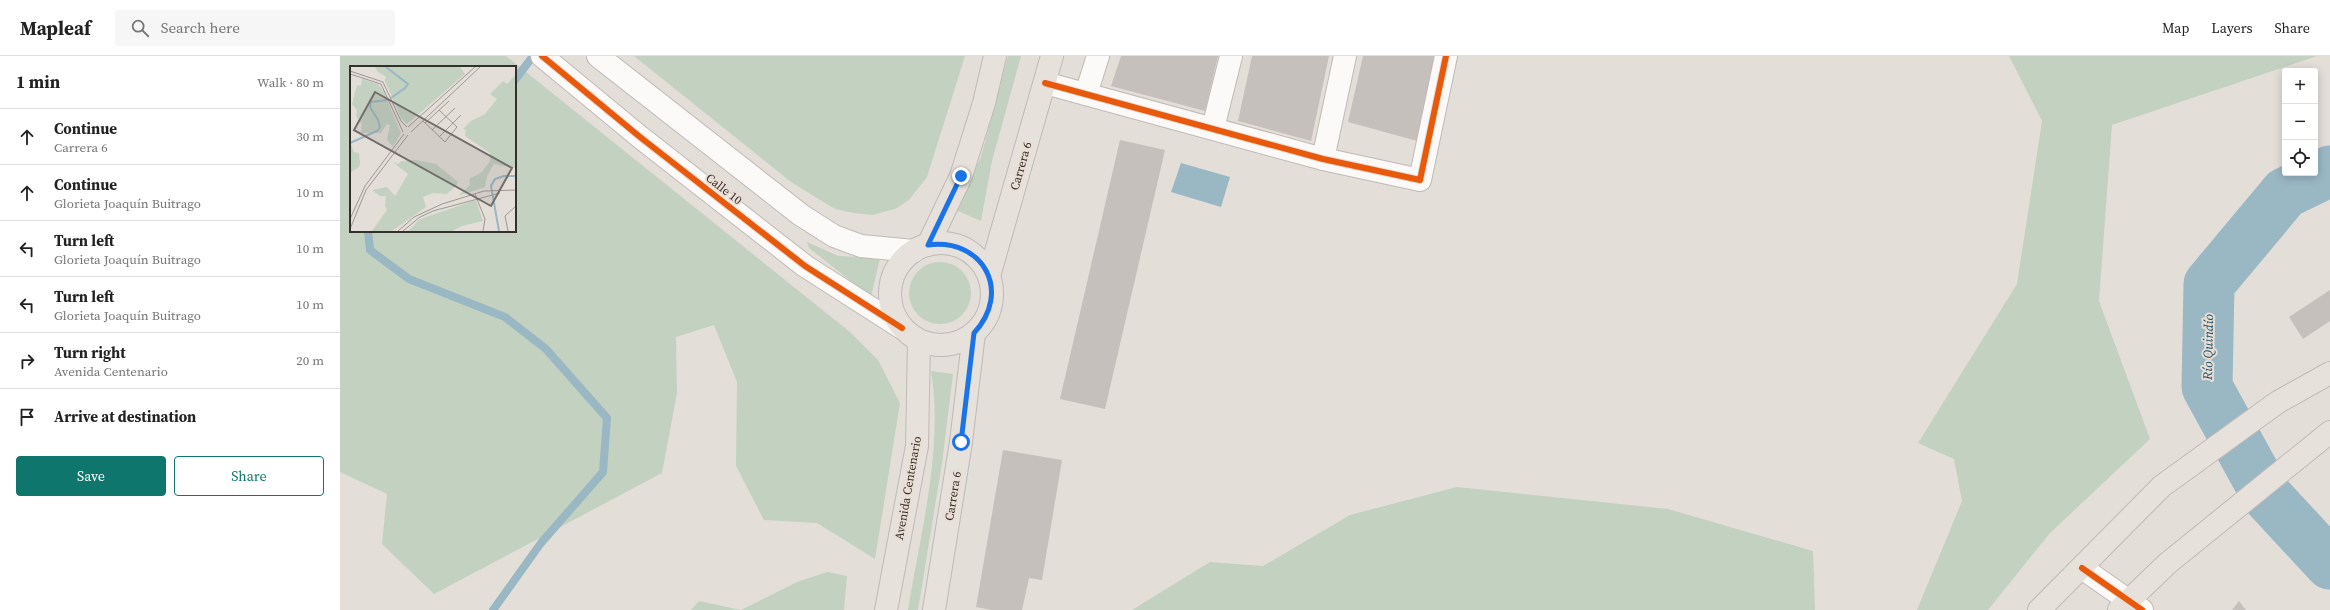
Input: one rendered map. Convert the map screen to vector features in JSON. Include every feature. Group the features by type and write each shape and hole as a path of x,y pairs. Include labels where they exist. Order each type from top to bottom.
{"main road":[{"path":"921,248 943,243 965,250 982,263 989,276 992,292 991,307 985,322 974,333 962,341 948,345 933,345 919,341 902,328 894,315 890,301 890,286 898,266 921,248 961,176 984,103 995,56"},
{"name":"Carrera 6","path":"989,276 1052,56"},
{"name":"Carrera 6","path":"934,610 961,442 974,333"},
{"name":"Avenida Centenario","path":"886,610 917,446 919,341"},
{"path":"2039,610 2162,486 2278,402 2330,373"},
{"path":"2130,607 2168,563 2330,432"}],"street":[{"name":"Calle 10","path":"542,56 640,137 805,266 902,328"},
{"path":"598,56 801,216 834,236 861,246 921,248"},
{"path":"1086,94 1098,56"},
{"path":"1213,128 1231,56"},
{"path":"1323,159 1345,56"},
{"path":"1045,83 1323,159 1420,180 1446,56"},
{"path":"2082,568 2130,607"}],"green space":[{"path":"340,56 506,56 850,332 878,360 900,403 875,559 817,523 764,520 736,466 737,382 714,325 676,337 677,393 662,473 434,594 382,544 387,494 340,472"},
{"path":"634,56 965,56 927,177 909,200 895,209 872,215 835,209 791,182"},
{"path":"1008,56 1021,56 992,161 981,221 956,210 981,157"},
{"path":"2009,56 2317,56 2112,125 2099,301 2150,439 2050,533 1988,610 1917,610 1962,501 1954,459 1918,443 2017,284 2042,121"},
{"path":"807,242 838,256 880,258 871,297 809,248"},
{"path":"934,262 946,262 962,271 969,281 971,293 969,305 962,315 946,324 934,324 923,319 914,310 909,299 909,287 914,276 923,267"},
{"path":"931,371 953,374 942,463 918,610 908,610 933,460 935,430"},
{"path":"1457,487 1668,509 1813,551 1815,610 1132,610 1210,562 1263,566 1350,515"},
{"path":"827,572 847,576 844,610 741,610 797,582"},
{"path":"699,601 741,610 691,610"}],"water":[{"path":"1181,163 1230,177 1221,207 1171,192"}],"building":[{"path":"1121,56 1218,56 1205,111 1111,86"},
{"path":"1252,56 1329,56 1311,141 1238,121"},
{"path":"1363,56 1439,56 1421,142 1348,122"},
{"path":"1120,140 1165,150 1105,409 1060,399"},
{"path":"2330,290 2330,321 2303,339 2289,317"},
{"path":"1003,450 1062,460 1042,580 1029,578 1022,610 991,610 976,607"},
{"path":"2239,601 2246,610 2232,610"}],"waterway":[{"path":"516,79 533,56"},
{"name":"Río Quindío","path":"2330,171 2285,193 2209,284 2207,387 2267,496 2330,564"},
{"path":"368,232 370,250 409,279 505,317 546,349 607,418 603,472 541,543 493,610"}],"cycle path":[{"path":"542,56 640,137 805,266 902,328"},
{"path":"1045,83 1323,159 1420,180 1446,56"},
{"path":"2082,568 2142,610"}],"route":[{"path":"961,176 928,245 943,243 958,246 972,253 982,263 989,276 992,292 991,307 985,322 974,333 961,442"}]}
